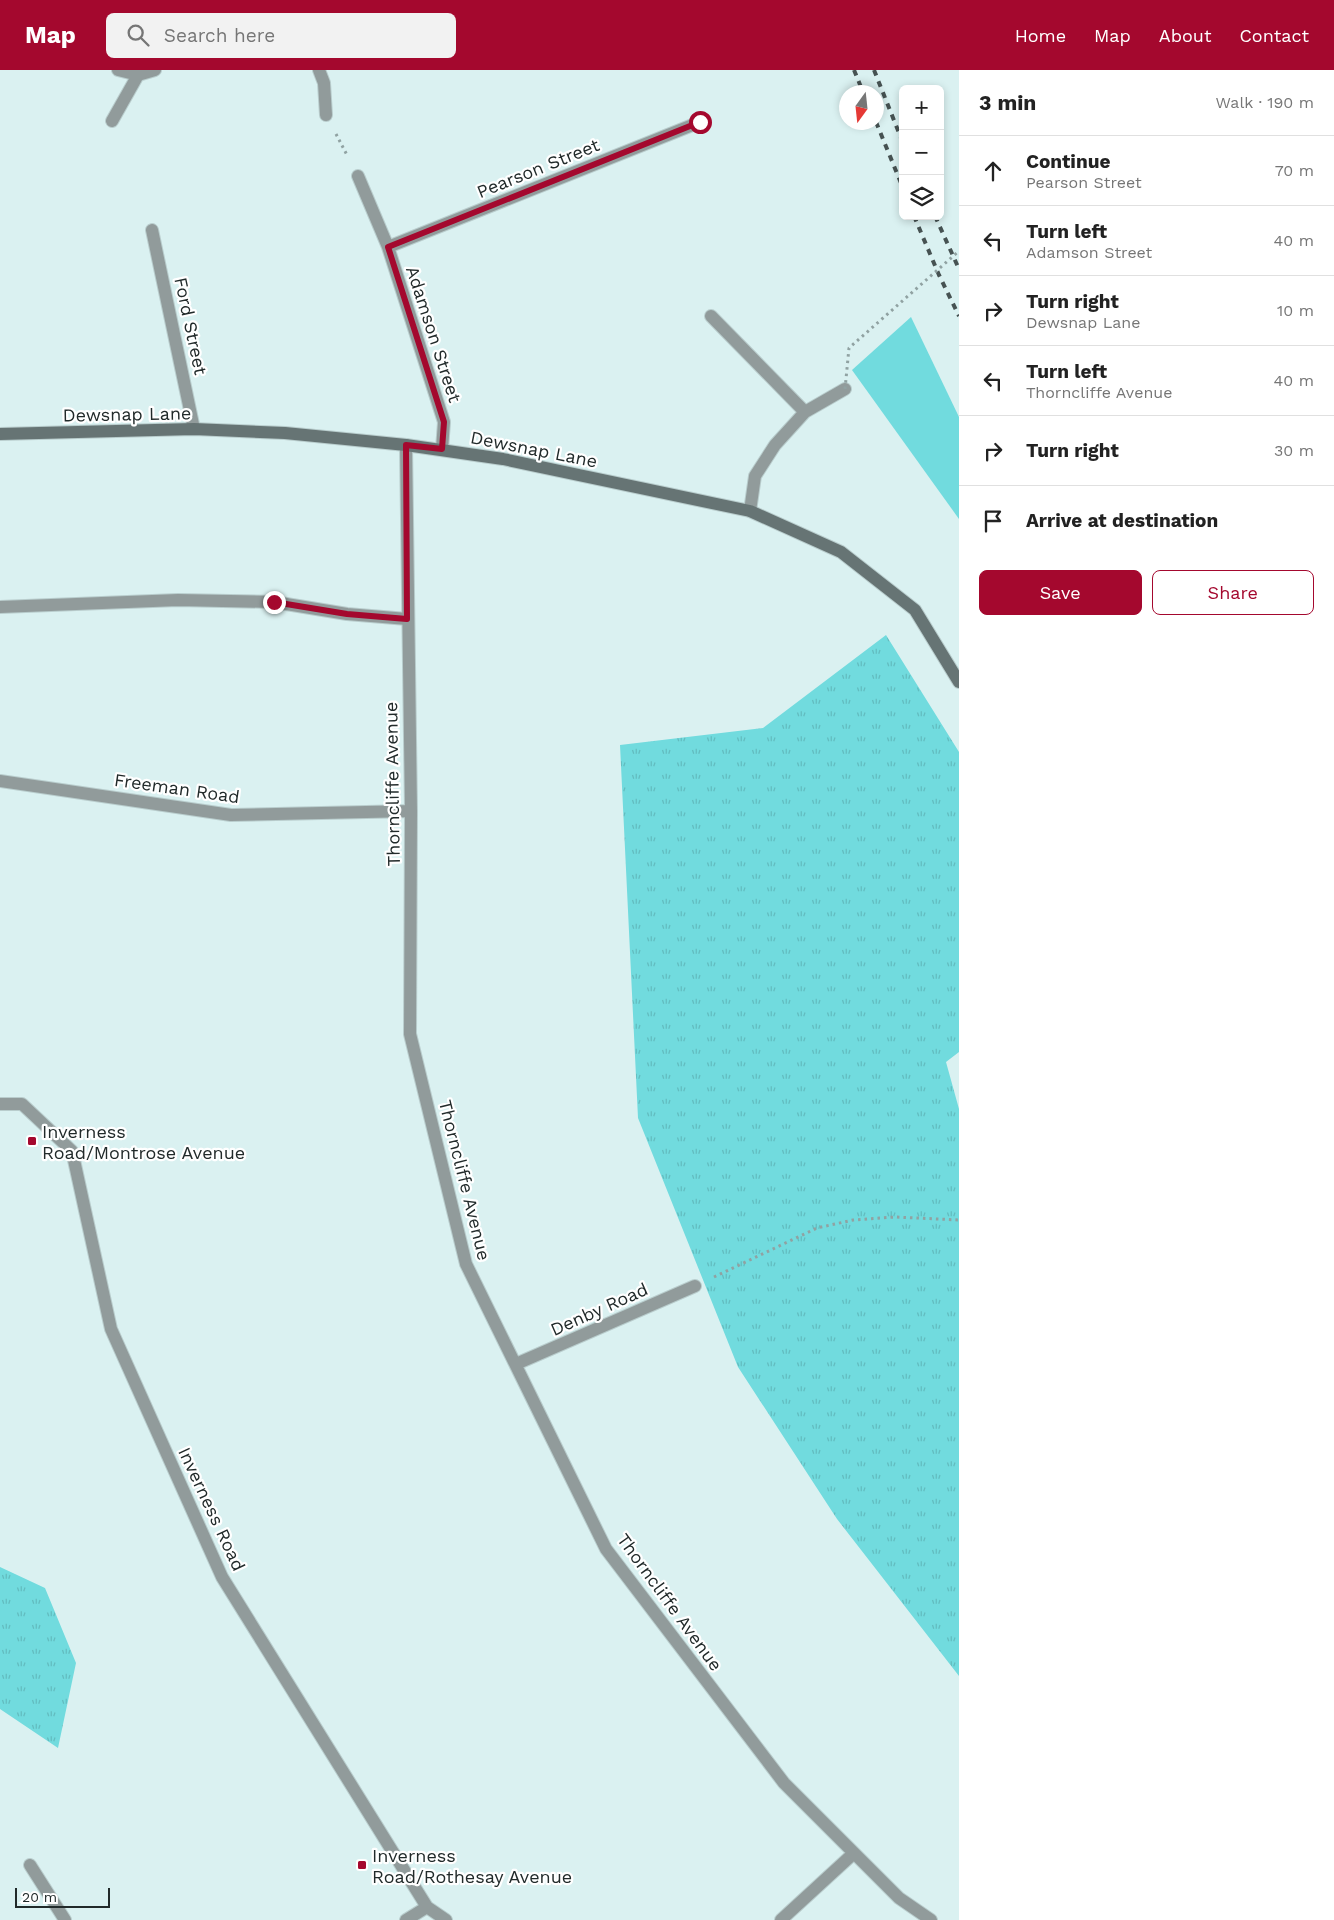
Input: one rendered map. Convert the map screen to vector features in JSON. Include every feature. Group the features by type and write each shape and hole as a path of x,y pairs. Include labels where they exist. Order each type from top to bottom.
{"street":[{"path":"118,70 138,75 155,70"},
{"path":"319,70 324,83 326,115"},
{"path":"112,121 138,75"},
{"name":"Pearson Street","path":"388,247 700,122"},
{"name":"Adamson Street","path":"358,176 388,247 444,422 442,449"},
{"name":"Ford Street","path":"152,230 194,430"},
{"path":"711,316 806,412"},
{"path":"750,511 755,476 775,444 806,412 845,389"},
{"name":"Dewsnap Lane","path":"0,434 194,430 286,433 406,445 503,459 750,511 841,552 915,610 959,682"},
{"name":"Thorncliffe Avenue","path":"406,445 411,811 410,1034 466,1264 606,1549 784,1783 899,1898 931,1920"},
{"path":"0,607 178,600 274,602 347,614 407,619"},
{"name":"Freeman Road","path":"0,781 232,815 411,811"},
{"name":"Inverness Road","path":"0,1104 22,1104 72,1151 111,1329 222,1578 427,1907 446,1920"},
{"name":"Denby Road","path":"516,1364 695,1286"},
{"path":"781,1920 854,1853"},
{"path":"30,1866 65,1920"},
{"path":"406,1920 427,1907"}],"path":[{"path":"326,115 358,176"},
{"path":"845,389 849,348 959,251"},
{"path":"695,1286 817,1228 853,1220 895,1217 959,1220"}],"green space":[{"path":"911,317 959,417 959,519 852,370"},
{"path":"886,635 959,752 959,1052 946,1062 959,1109 959,1676 837,1519 738,1367 638,1118 620,745 763,728"},
{"path":"0,1567 45,1588 76,1663 58,1748 0,1709"}],"railway":[{"path":"854,70 860,85"},
{"path":"874,70 899,133"},
{"path":"879,130 899,178"},
{"path":"916,220 959,316"},
{"path":"937,220 959,269"}],"place":[{"name":"Inverness Road/Montrose Avenue","path":"32,1141"},
{"name":"Inverness Road/Rothesay Avenue","path":"362,1865"}],"route":[{"path":"274,602 347,614 407,619 406,445 442,449 444,422 388,247 700,122"}]}
